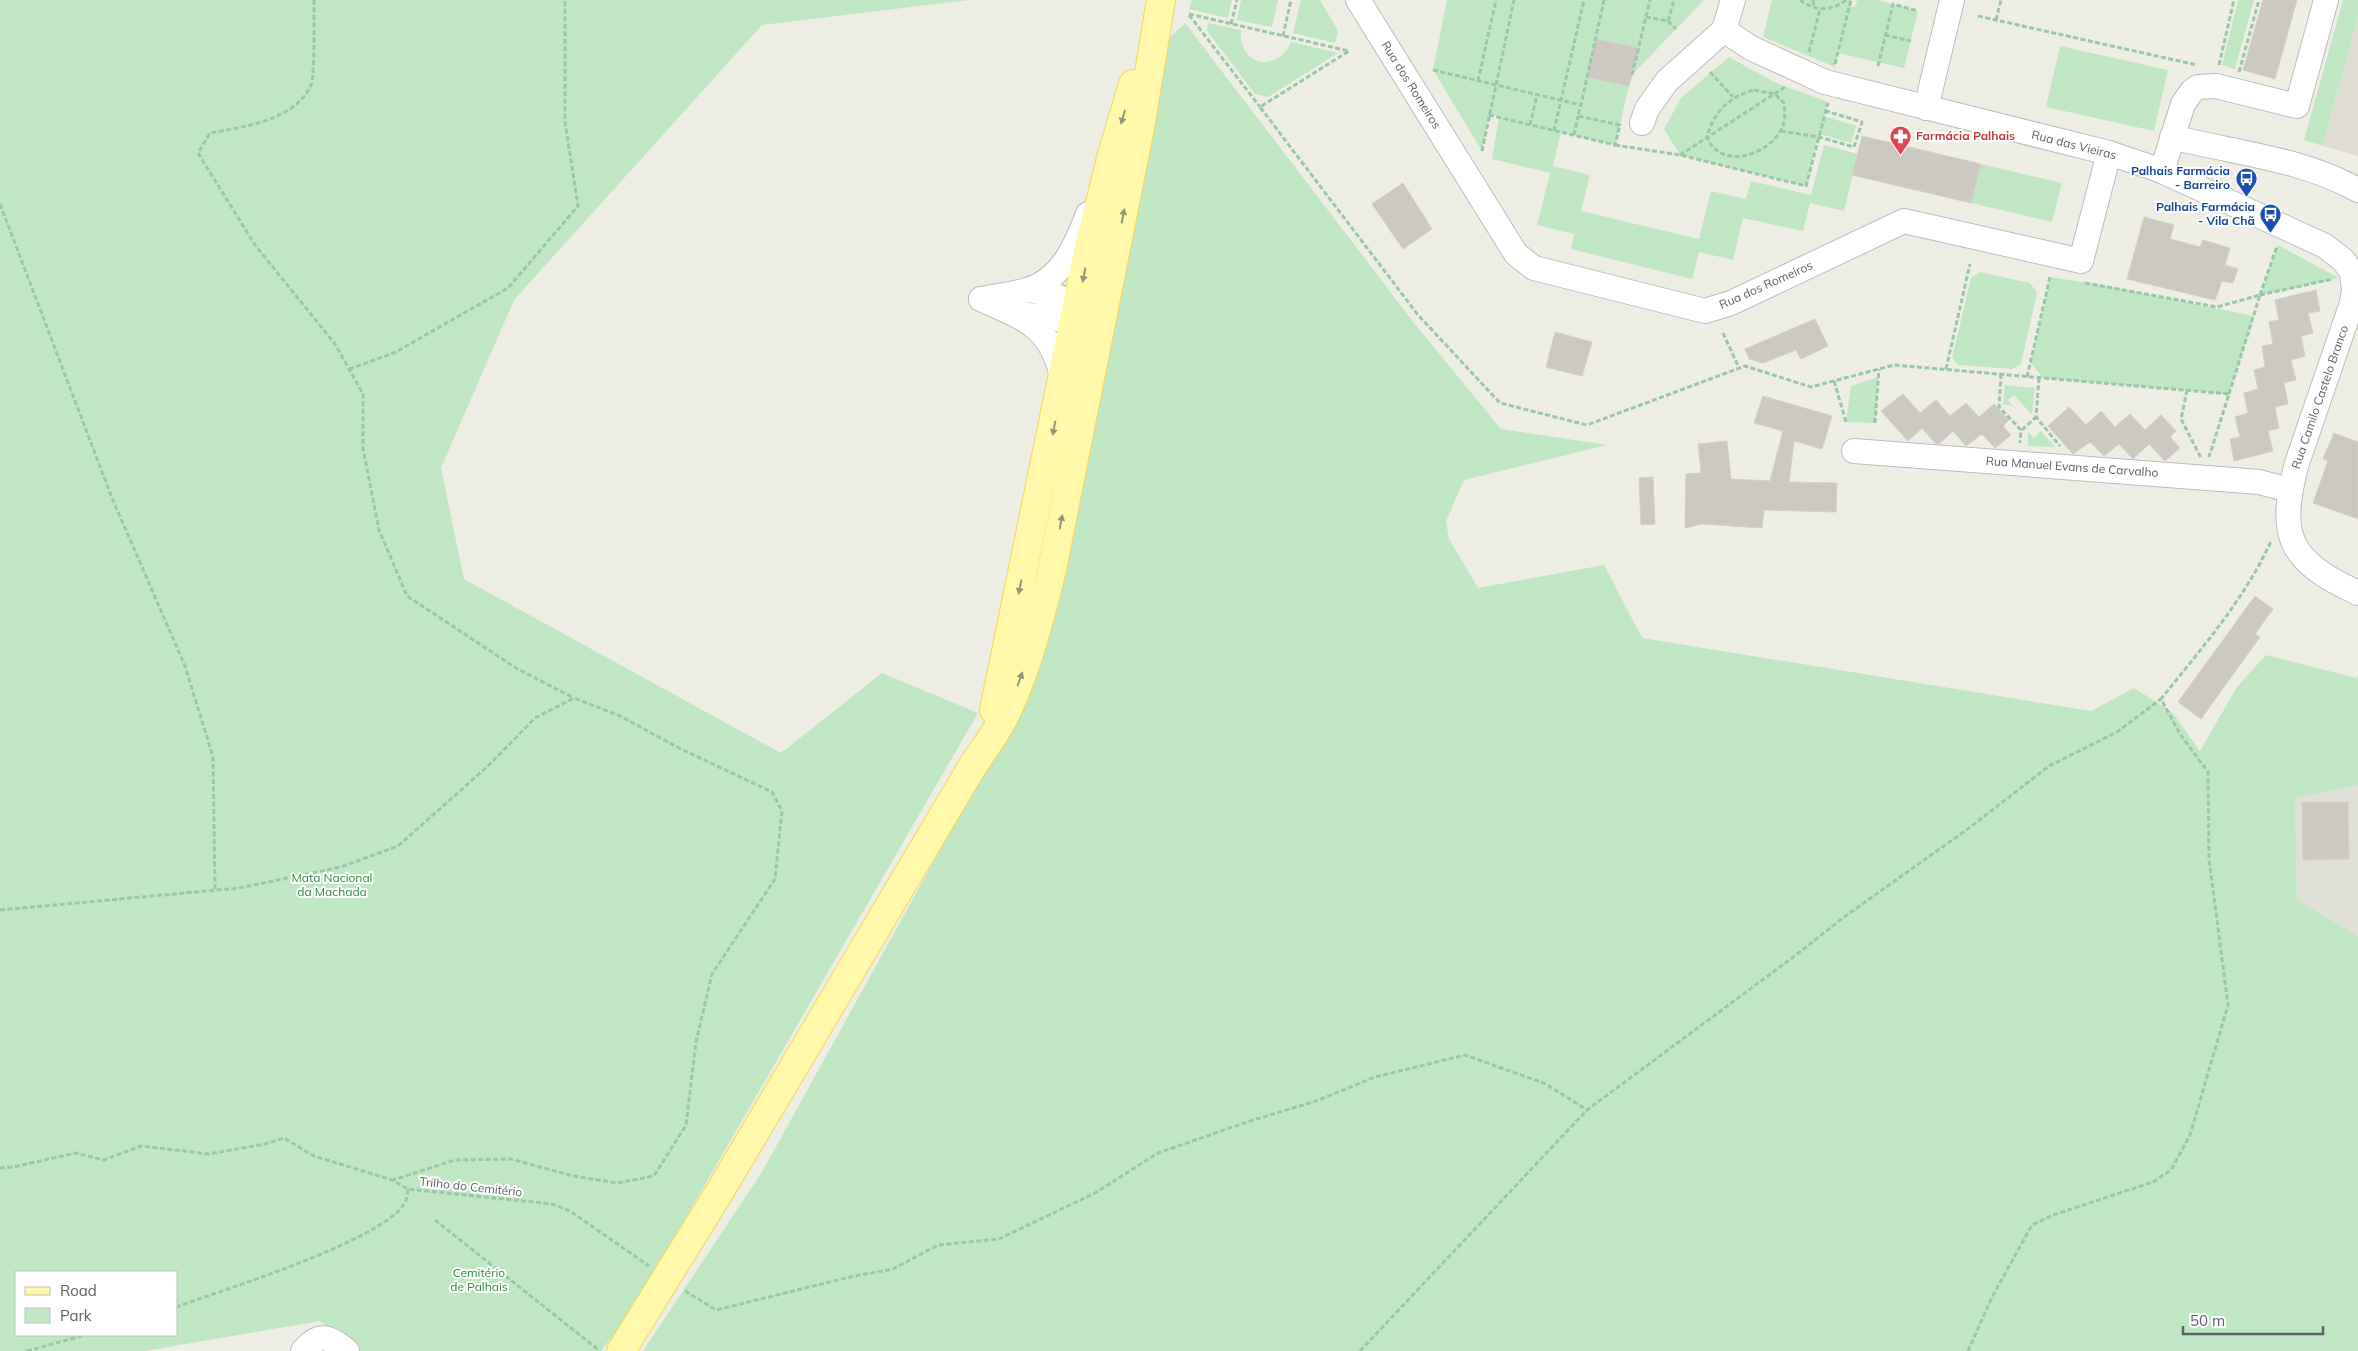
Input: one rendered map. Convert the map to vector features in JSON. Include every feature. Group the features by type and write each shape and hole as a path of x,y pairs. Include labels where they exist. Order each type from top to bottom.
{"main road":[{"path":"972,768 985,741 994,710 1077,311 1111,158 1160,2"},
{"path":"621,1351 667,1279 1008,708 1035,639 1051,574 1140,128 1160,2"}],"street":[{"name":"Rua dos Romeiros","path":"1358,0 1516,254 1534,268 1705,311 1731,303 1904,221 2081,261 2109,153"},
{"path":"1642,123 1648,109 1668,81 1724,30 1733,0"},
{"path":"1926,108 1952,0"},
{"path":"2162,171 2182,104 2192,91 2198,87 2216,86 2297,106 2326,0"},
{"name":"Rua das Vieiras","path":"1724,30 1758,52 1825,82 2109,153 2162,171 2325,246 2343,260 2350,273"},
{"path":"2172,137 2300,165 2337,179 2358,190"},
{"path":"1063,380 1056,356 1044,335 1030,322 981,299 1028,290 1050,277 1067,260 1081,233 1111,158"},
{"name":"Rua Camilo Castelo Branco","path":"2287,525 2289,490 2352,303 2354,291 2350,273"},
{"path":"1011,312 1059,319 1077,311 1097,298 1110,281"},
{"path":"1028,290 1065,298 1077,311 1084,328 1086,398"},
{"name":"Rua Manuel Evans de Carvalho","path":"1854,451 2216,478 2259,482 2289,490"},
{"path":"2287,525 2296,549 2314,570 2358,593"},
{"path":"303,1351 312,1340 319,1337 328,1338 347,1351"}],"path":[{"path":"314,0 311,85 292,110 250,126 210,133 198,153 255,246 335,344 363,394 363,448 379,530 407,596 516,668 574,698 620,716 688,752 772,792 782,811 775,879 712,974 696,1042 686,1125 654,1176 617,1183 573,1176 511,1159 455,1160 392,1180"},
{"path":"349,369 394,353 508,288 578,206 565,122 564,0"},
{"path":"1231,24 1237,0"},
{"path":"1283,36 1291,0"},
{"path":"1478,81 1496,0"},
{"path":"1482,151 1514,0"},
{"path":"1554,131 1584,0"},
{"path":"1574,135 1604,0"},
{"path":"1632,75 1650,0"},
{"path":"1668,21 1674,0"},
{"path":"1800,0 1814,8 1820,9 1830,9 1846,0"},
{"path":"1813,0 1814,8"},
{"path":"1834,67 1851,0"},
{"path":"1996,20 2001,0"},
{"path":"2218,70 2234,0"},
{"path":"2239,75 2259,0"},
{"path":"1878,66 1892,4 1918,11"},
{"path":"1807,57 1820,9"},
{"path":"1260,107 1349,51 1189,14 1418,315 1500,403 1587,425 1745,366 1811,386 1894,365 2229,394"},
{"path":"1978,16 2199,66"},
{"path":"1646,17 1668,21 1676,29"},
{"path":"1886,35 1911,41"},
{"path":"1433,70 1581,105"},
{"path":"1710,72 1733,97"},
{"path":"1680,156 1785,86"},
{"path":"1754,90 1774,94 1784,104 1785,117 1781,131 1772,141 1755,152 1740,157 1727,157 1710,146 1707,137 1713,120 1733,97 1754,90"},
{"path":"1530,124 1537,95"},
{"path":"1489,115 1554,131 1680,156 1806,186 1828,102"},
{"path":"1781,131 1818,137 1854,147 1862,122 1826,111"},
{"path":"1578,116 1620,125 1615,144"},
{"path":"0,204 112,498 185,666 213,757 216,890"},
{"path":"2209,458 2260,295 2278,245"},
{"path":"1946,369 1970,264"},
{"path":"2076,281 2217,307 2350,273"},
{"path":"2027,377 2050,277 2058,278"},
{"path":"1723,333 1739,368"},
{"path":"1875,423 1879,369"},
{"path":"2001,374 2000,407 2021,430"},
{"path":"2020,445 2021,430 2036,417 2039,378"},
{"path":"1834,381 1846,422"},
{"path":"2187,390 2181,419 2202,459"},
{"path":"2036,417 2064,450"},
{"path":"1360,1351 1587,1110 1796,956 1844,917 1969,828 2049,766 2117,732 2161,699 2206,643 2260,567 2272,538 2287,525"},
{"path":"0,910 239,888 341,867 398,846 487,767 534,718 574,698"},
{"path":"1968,1351 1992,1297 2032,1225 2053,1215 2153,1182 2171,1170 2190,1135 2228,1005 2209,859 2208,772 2180,734 2161,699"},
{"name":"Trilho do Cemitério","path":"0,1168 13,1167 76,1153 104,1160 141,1146 209,1154 265,1144 284,1138 314,1156 392,1180 408,1189 552,1204 570,1211 667,1279 716,1310 850,1277 893,1269 938,1245 999,1238 1096,1193 1158,1153 1247,1122 1316,1101 1375,1077 1465,1056 1546,1084 1587,1110"},
{"path":"178,1306 342,1246 386,1221 405,1204 408,1189"},
{"path":"435,1220 600,1351"},
{"path":"27,1351 81,1336"},
{"path":"33,1349 38,1351"}],"shaded area":[{"path":"2358,15 2358,156 2323,146"},
{"path":"2358,785 2358,936 2297,900 2295,798"}],"green space":[{"name":"Mata Nacional da Machada","path":"0,0 969,0 762,25 514,300 441,468 464,579 781,753 882,673 978,713 649,1281 620,1326 601,1351 358,1351 320,1321 145,1351 0,1351"},
{"path":"1192,0 1232,0 1228,18 1189,9"},
{"path":"1241,0 1278,0 1272,27 1237,20"},
{"path":"1301,0 1320,0 1338,31 1335,43 1293,33"},
{"path":"1447,0 1704,0 1632,75 1638,48 1595,39 1587,77 1629,86 1615,145 1561,132 1553,166 1590,175 1581,211 1699,239 1711,191 1746,199 1751,181 1811,195 1824,145 1858,154 1844,211 1810,203 1803,231 1743,218 1733,260 1699,252 1692,279 1571,249 1574,234 1537,225 1550,173 1492,159 1499,117 1489,115 1482,151 1433,70"},
{"path":"1772,0 1851,0 1850,6 1855,7 1857,0 1877,0 1918,11 1904,68 1838,53 1835,67 1763,37"},
{"path":"2238,0 2254,0 2235,69 2222,65"},
{"path":"2343,0 2358,0 2358,15 2323,146 2304,140"},
{"path":"1185,23 1414,323 1501,429 1607,445 1464,480 1446,521 1449,539 1478,588 1604,565 1642,638 2091,711 2134,688 2172,712 2200,751 2237,687 2266,655 2356,678 2358,675 2358,785 2295,798 2297,900 2358,936 2358,1351 643,1351 762,1172 1035,678 1169,38"},
{"path":"1208,23 1241,30 1242,42 1246,52 1260,62 1277,59 1285,52 1291,42 1338,53 1268,97 1255,94 1207,31"},
{"path":"2060,46 2168,70 2154,131 2046,107"},
{"path":"1729,57 1774,82 1828,102 1824,116 1856,126 1851,143 1819,134 1806,186 1680,155 1664,129 1681,98"},
{"path":"1981,164 2062,183 2052,222 1971,203"},
{"path":"2278,245 2339,278 2260,295"},
{"path":"1980,272 2030,283 2037,293 2021,364 2012,369 1958,365 1952,358 1971,278"},
{"path":"2050,277 2101,285 2254,316 2229,394 2043,378 2031,363"},
{"path":"1878,377 1875,423 1846,422 1851,386"},
{"path":"2005,385 2035,388 2032,415 2014,395 2008,400 2013,406 2003,404"},
{"path":"2041,431 2055,447 2028,446 2028,432 2034,438"}],"building":[{"path":"2263,0 2297,0 2275,79 2243,70"},
{"path":"1595,39 1639,48 1629,86 1587,77"},
{"path":"1862,136 1981,164 1971,203 1852,175"},
{"path":"1403,183 1432,229 1403,249 1372,204"},
{"path":"2144,217 2174,225 2170,239 2200,247 2203,240 2230,248 2225,265 2238,269 2233,283 2222,281 2215,300 2127,279"},
{"path":"2316,290 2320,311 2308,313 2313,333 2301,336 2305,356 2291,360 2296,380 2284,383 2288,404 2275,407 2279,428 2268,431 2273,451 2234,461 2230,439 2240,437 2235,417 2248,413 2244,393 2258,389 2254,370 2265,367 2262,346 2273,344 2269,322 2279,320 2275,300"},
{"path":"1815,319 1828,346 1801,359 1796,350 1763,363 1749,359 1745,349"},
{"path":"1555,332 1592,342 1582,376 1546,367"},
{"path":"1903,394 1920,413 1936,400 1950,416 1966,403 1979,417 1994,404 2009,420 2003,426 2011,435 1995,448 1982,434 1966,446 1953,431 1939,444 1935,443 1922,428 1908,441 1881,411"},
{"path":"1763,396 1832,416 1822,449 1794,441 1789,482 1837,483 1836,512 1764,510 1762,528 1701,524 1685,528 1686,474 1701,473 1698,444 1727,441 1731,479 1770,481 1783,431 1754,423"},
{"path":"2069,407 2086,425 2101,411 2115,427 2130,414 2145,430 2161,415 2176,431 2170,437 2180,448 2165,461 2149,444 2133,459 2119,444 2104,456 2090,442 2073,454 2048,426"},
{"path":"2334,433 2358,442 2358,519 2313,503 2328,461 2323,459"},
{"path":"1653,477 1655,524 1641,525 1639,478"},
{"path":"2255,596 2273,609 2255,634 2260,637 2201,719 2178,702"},
{"path":"2302,802 2348,802 2349,859 2303,860"}],"place":[{"name":"Farmácia Palhais","path":"1900,155"},
{"name":"Palhais Farmácia - Barreiro","path":"2246,197"},
{"name":"Palhais Farmácia - Vila Chã","path":"2271,233"}],"park label":[{"name":"Cemitério de Palhais","path":"479,1280"}]}
